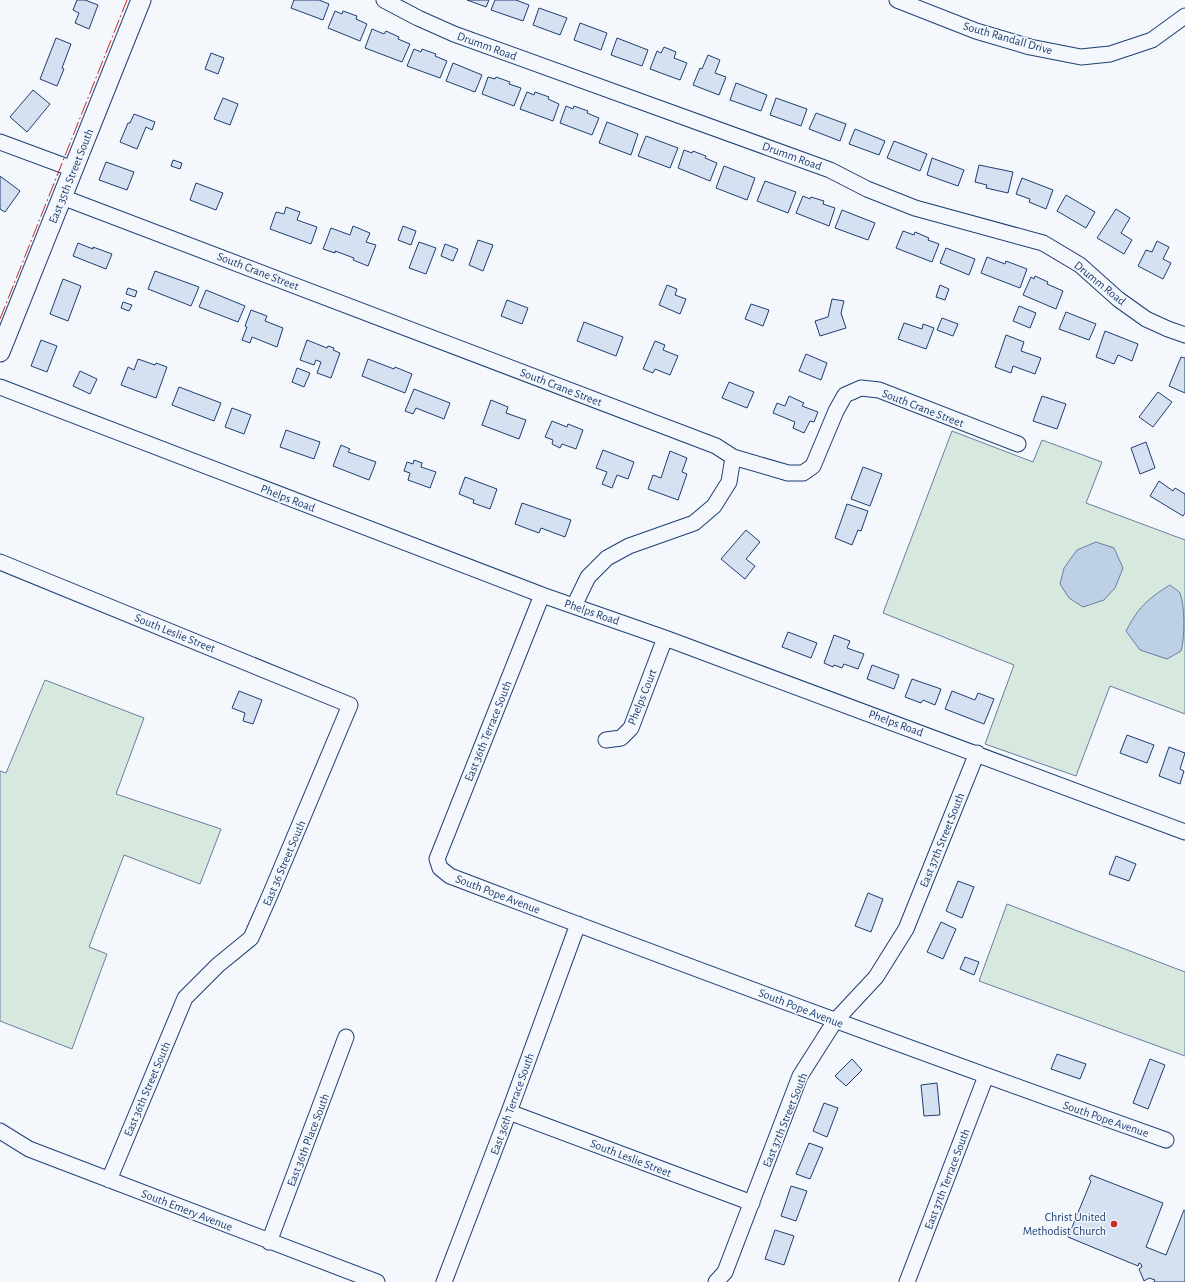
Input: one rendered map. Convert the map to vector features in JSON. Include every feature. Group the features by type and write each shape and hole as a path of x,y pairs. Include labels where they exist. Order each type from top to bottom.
{"main road":[{"name":"East 35th Street South","path":"0,352 141,0"}],"street":[{"name":"Drumm Road","path":"384,0 418,18 454,34 830,170 867,189 915,208 1043,243 1080,264 1118,299 1146,319 1185,336"},
{"name":"South Randall Drive","path":"897,0 976,31 1030,47 1081,57 1110,54 1152,40 1185,16"},
{"path":"0,142 73,169"},
{"name":"South Crane Street","path":"62,196 716,446 733,457 788,473 803,473 814,466 836,411 845,395 861,388 879,390 1018,444"},
{"name":"Phelps Road","path":"0,387 542,595 666,638 1185,832"},
{"path":"574,606 588,577 607,558 629,546 694,523 714,506 729,482 733,457"},
{"name":"South Leslie Street","path":"0,562 350,705"},
{"name":"East 36th Terrace South","path":"440,868 437,859 542,595"},
{"name":"Phelps Court","path":"606,740 621,738 631,728 666,638"},
{"name":"East 36 Street South","path":"185,998 218,965 251,938 350,705"},
{"name":"East 37th Street South","path":"716,1282 725,1272 800,1076 835,1021 876,977 906,929 977,754"},
{"name":"South Pope Avenue","path":"440,868 450,876 835,1021 1166,1140"},
{"name":"East 36th Terrace South","path":"444,1282 509,1112 578,924"},
{"name":"East 36th Street South","path":"110,1180 185,998"},
{"name":"East 36th Place South","path":"269,1242 346,1037"},
{"name":"East 37th Terrace South","path":"907,1282 986,1076"},
{"name":"South Leslie Street","path":"509,1112 752,1203"},
{"name":"South Emery Avenue","path":"0,1131 29,1149 377,1282"}],"shaded area":[{"path":"952,431 1033,462 1042,440 1102,462 1086,503 1185,540 1185,714 1110,686 1076,776 985,744 1014,665 883,613"},
{"path":"45,680 144,718 116,794 221,829 200,884 124,855 89,947 107,954 72,1049 0,1021 0,771 6,773"},
{"path":"1007,904 1185,972 1185,1056 979,981"}],"water":[{"path":"1096,542 1114,548 1123,568 1115,588 1104,600 1083,607 1069,598 1060,584 1064,568 1077,550"},
{"path":"1170,585 1180,593 1182,598 1184,630 1181,651 1167,659 1140,650 1126,631 1139,610 1155,595"}],"building":[{"path":"77,0 85,0 98,5 89,29 75,23 79,13 73,10"},
{"path":"294,0 319,0 329,4 323,20 291,8"},
{"path":"467,0 489,0 486,7"},
{"path":"495,0 516,0 529,5 523,21 491,10"},
{"path":"539,8 567,18 560,35 533,25"},
{"path":"335,11 342,14 343,11 357,16 356,19 367,24 360,41 328,28"},
{"path":"580,23 607,33 601,50 574,40"},
{"path":"372,29 384,34 386,31 399,37 398,39 410,44 402,62 365,48"},
{"path":"56,38 71,44 62,68 64,69 57,86 40,79"},
{"path":"617,38 648,50 642,66 611,55"},
{"path":"664,47 676,52 674,58 687,63 680,80 650,69 657,51 661,53"},
{"path":"414,49 421,52 422,49 436,54 435,56 447,61 440,78 407,66"},
{"path":"211,53 224,58 218,74 205,69"},
{"path":"708,55 720,60 715,73 726,77 719,95 693,85 700,68 702,69"},
{"path":"453,63 482,75 475,92 446,81"},
{"path":"488,77 495,79 496,77 521,88 514,106 482,94"},
{"path":"736,83 767,95 761,111 730,100"},
{"path":"33,90 50,104 27,132 10,117"},
{"path":"527,92 534,95 535,92 549,97 548,99 559,104 553,121 520,109"},
{"path":"223,98 238,104 230,125 214,119"},
{"path":"776,98 807,109 801,126 770,115"},
{"path":"566,106 573,109 574,106 588,111 587,113 599,118 592,135 560,123"},
{"path":"816,113 846,124 840,141 809,129"},
{"path":"134,114 155,122 152,130 146,127 137,149 120,142 128,123 130,123"},
{"path":"607,122 638,134 631,155 599,143"},
{"path":"855,129 885,141 879,155 849,144"},
{"path":"646,136 678,148 670,168 638,156"},
{"path":"894,141 927,154 920,171 887,158"},
{"path":"684,150 692,153 693,151 706,156 705,158 717,163 710,181 678,168"},
{"path":"932,158 964,170 958,186 927,175"},
{"path":"173,160 182,163 180,169 171,166"},
{"path":"106,162 134,172 127,190 99,180"},
{"path":"979,165 1013,172 1008,193 986,188 987,185 975,182"},
{"path":"724,166 755,178 747,200 716,188"},
{"path":"0,176 20,191 5,212 0,209"},
{"path":"1022,178 1053,190 1046,209 1029,202 1030,199 1016,194"},
{"path":"765,181 796,192 788,213 757,201"},
{"path":"196,183 223,193 216,210 190,200"},
{"path":"1066,195 1095,212 1086,228 1057,211"},
{"path":"803,196 810,199 811,197 824,201 823,204 835,208 829,226 796,213"},
{"path":"286,207 300,212 297,220 317,227 311,244 270,229 276,212 284,214"},
{"path":"1116,209 1130,218 1121,233 1132,240 1124,254 1097,238"},
{"path":"842,210 875,223 868,240 835,228"},
{"path":"353,226 370,233 366,242 376,245 368,266 353,260 354,258 335,251 335,253 323,249 331,228 350,235"},
{"path":"403,226 416,231 411,245 398,240"},
{"path":"903,231 914,235 915,232 929,238 928,240 939,244 932,262 896,248"},
{"path":"478,240 493,245 483,271 469,265"},
{"path":"1157,241 1169,247 1163,259 1171,263 1163,279 1138,266 1146,250 1152,252"},
{"path":"419,242 436,248 426,274 409,268"},
{"path":"78,243 112,254 106,269 73,256"},
{"path":"445,244 458,249 453,261 441,256"},
{"path":"946,248 975,259 969,275 940,263"},
{"path":"987,257 1005,264 1006,261 1027,269 1020,288 981,273"},
{"path":"155,271 199,287 191,306 148,289"},
{"path":"1035,276 1048,282 1047,284 1063,291 1056,309 1023,295 1031,277 1034,279"},
{"path":"63,279 81,286 68,321 50,314"},
{"path":"667,285 677,289 675,295 686,299 680,314 659,305"},
{"path":"940,285 949,289 945,300 936,297"},
{"path":"128,288 137,291 135,297 126,294"},
{"path":"206,290 245,306 238,322 199,307"},
{"path":"832,299 844,301 841,313 846,328 820,336 815,321 828,317"},
{"path":"507,300 528,308 522,324 501,316"},
{"path":"123,302 132,305 129,311 121,308"},
{"path":"751,304 769,310 763,326 745,319"},
{"path":"1019,306 1036,313 1030,328 1013,321"},
{"path":"251,310 267,316 265,321 283,328 277,347 252,337 250,343 242,340"},
{"path":"1066,312 1096,324 1089,340 1059,329"},
{"path":"942,318 958,324 953,336 937,330"},
{"path":"584,322 623,337 616,356 577,341"},
{"path":"904,323 922,329 923,324 934,328 926,349 898,339"},
{"path":"1105,331 1138,344 1132,361 1118,355 1114,364 1096,357"},
{"path":"1006,335 1024,342 1021,351 1041,358 1035,374 1013,366 1011,373 995,367"},
{"path":"41,340 57,346 47,372 31,366"},
{"path":"307,340 327,348 328,346 334,348 333,350 340,353 331,378 317,373 321,362 316,360 314,365 300,360"},
{"path":"655,341 665,345 663,350 678,356 670,375 655,369 653,373 643,369"},
{"path":"806,354 827,363 821,380 799,371"},
{"path":"1181,357 1185,358 1185,393 1169,386"},
{"path":"138,359 155,365 156,363 167,367 156,398 121,385 128,367 134,370"},
{"path":"368,359 412,374 405,393 362,376"},
{"path":"297,368 310,373 304,387 292,382"},
{"path":"80,371 97,379 90,394 73,386"},
{"path":"729,382 754,392 747,408 722,398"},
{"path":"179,387 221,403 214,421 172,405"},
{"path":"414,389 450,403 444,419 416,408 413,414 405,411"},
{"path":"1158,392 1172,402 1153,427 1139,417"},
{"path":"789,396 804,403 802,406 818,412 814,422 810,421 804,433 793,428 795,422 773,413 777,403 785,406"},
{"path":"1042,396 1066,404 1057,429 1033,421"},
{"path":"491,400 508,407 506,413 526,420 519,439 482,425"},
{"path":"232,408 251,415 244,434 225,427"},
{"path":"552,421 567,427 568,424 583,430 576,449 562,444 560,448 552,444 553,440 545,437"},
{"path":"286,430 320,442 314,459 280,447"},
{"path":"1146,442 1155,468 1140,474 1131,448"},
{"path":"341,445 350,449 348,452 376,462 369,480 333,466"},
{"path":"603,450 634,462 628,479 617,475 612,488 602,484 607,472 596,468"},
{"path":"670,451 687,458 682,472 687,474 678,500 648,489 653,475 661,478"},
{"path":"414,460 422,463 421,467 436,472 430,488 408,480 410,473 404,471 407,462 413,464"},
{"path":"863,467 882,474 870,506 851,499"},
{"path":"465,477 497,489 490,509 473,503 474,500 459,494"},
{"path":"1159,481 1173,491 1175,488 1185,494 1185,513 1183,516 1150,496"},
{"path":"522,503 571,520 565,537 541,528 539,533 515,524"},
{"path":"847,504 868,511 861,531 858,530 852,545 835,538"},
{"path":"746,530 760,542 746,559 755,566 745,579 721,559"},
{"path":"788,632 817,643 811,658 782,647"},
{"path":"834,635 850,641 847,648 864,654 858,669 844,664 842,668 834,665 833,667 824,663"},
{"path":"872,665 899,675 894,689 867,679"},
{"path":"912,679 941,689 935,705 923,700 921,703 905,697"},
{"path":"239,691 262,700 253,724 243,721 245,713 232,708"},
{"path":"952,691 975,700 978,693 994,699 984,724 945,709"},
{"path":"1127,735 1154,745 1147,763 1120,753"},
{"path":"1169,747 1185,753 1180,769 1184,771 1180,784 1159,776"},
{"path":"1116,856 1136,864 1129,881 1109,874"},
{"path":"958,881 974,887 962,918 946,911"},
{"path":"868,893 883,899 871,932 855,926"},
{"path":"941,922 956,929 943,959 927,952"},
{"path":"965,957 979,962 974,975 960,969"},
{"path":"1057,1054 1086,1064 1080,1079 1051,1069"},
{"path":"852,1059 862,1070 846,1086 835,1076"},
{"path":"1150,1059 1165,1065 1148,1109 1133,1103"},
{"path":"937,1083 940,1115 924,1116 921,1085"},
{"path":"824,1103 838,1108 827,1137 813,1131"},
{"path":"809,1143 823,1148 810,1179 796,1174"},
{"name":"Christ United Methodist Church","path":"1091,1175 1163,1203 1146,1247 1166,1255 1184,1210 1185,1211 1185,1282 1154,1282 1155,1280 1149,1278 1144,1281 1139,1269 1142,1267 1141,1264 1139,1263 1138,1266 1068,1237 1091,1181 1089,1179"},
{"path":"791,1186 807,1191 796,1221 781,1216"},
{"path":"775,1230 794,1236 784,1265 765,1259"}],"power":[{"path":"0,319 127,0"}],"place":[{"name":"Christ United Methodist Church","path":"1114,1224"}]}
